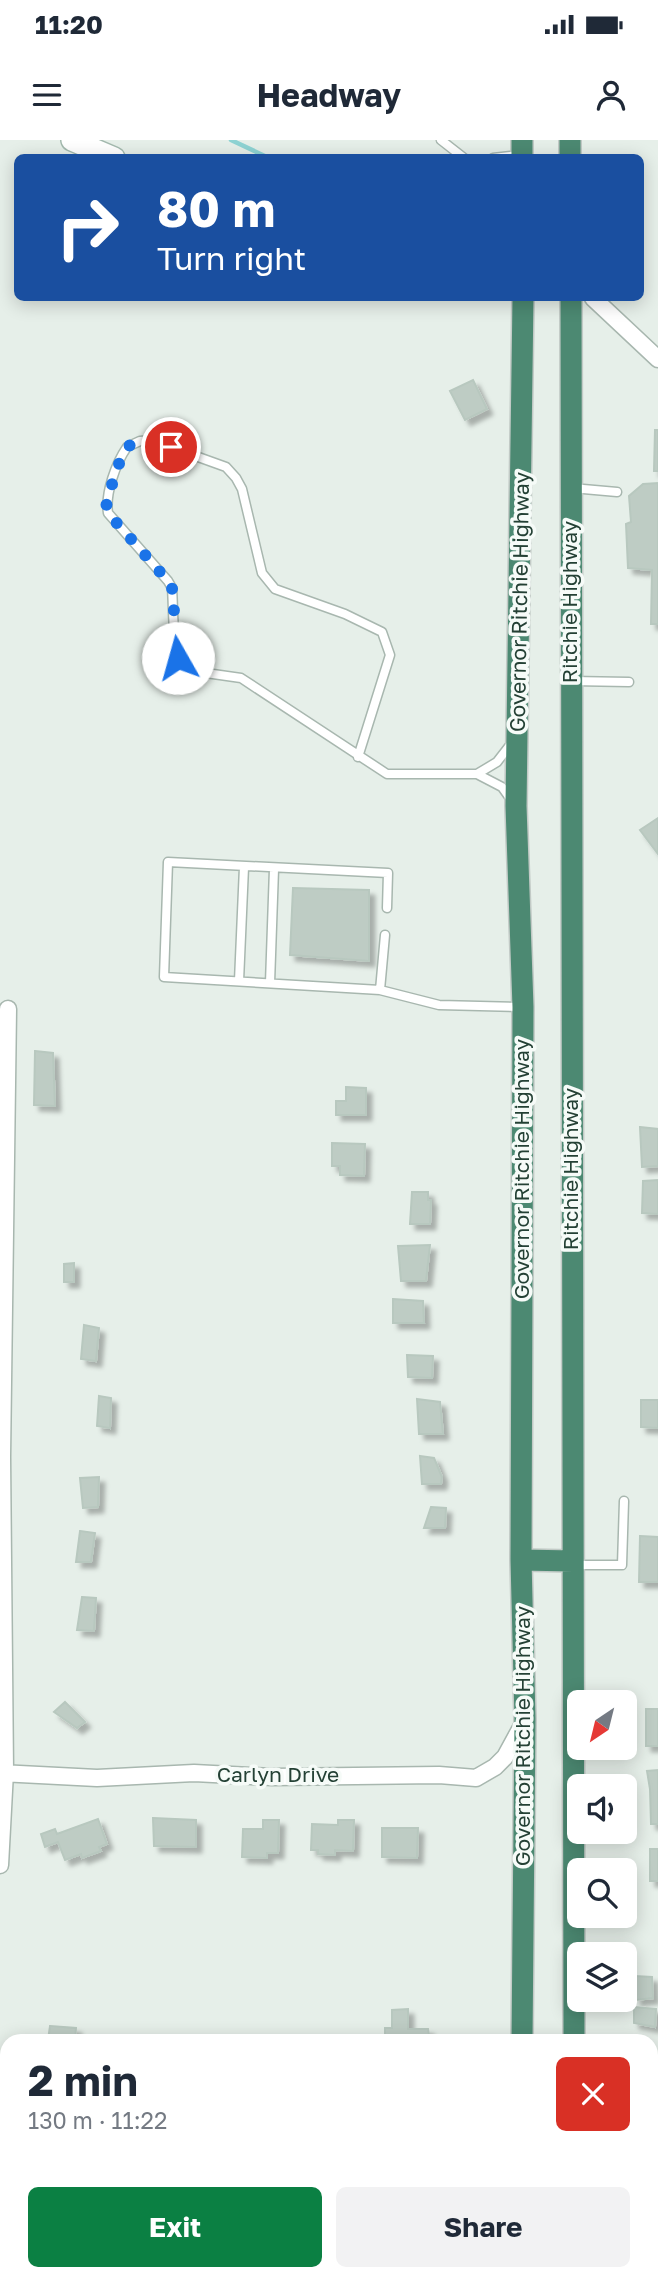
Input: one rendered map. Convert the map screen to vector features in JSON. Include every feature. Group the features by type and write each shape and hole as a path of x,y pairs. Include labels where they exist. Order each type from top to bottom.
{"highway":[{"name":"Governor Ritchie Highway","path":"522,2034 525,1719 525,1632 521,1560 523,1007 516,806 523,301"},
{"name":"Ritchie Highway","path":"571,301 574,2034"},
{"path":"521,1560 573,1563"}],"main road":[{"path":"72,140 105,154"}],"street":[{"path":"596,301 658,359"},
{"path":"0,1865 1,1479 8,1009"},
{"name":"Carlyn Drive","path":"2,1773 97,1777 194,1773 272,1777 476,1778 495,1767 505,1757 525,1719"}],"lane":[{"path":"441,140 459,154"},
{"path":"358,757 390,654 382,632 345,614 275,589 262,573 242,489 226,467 151,440 133,443 123,452 112,482 106,502 108,513 172,588 178,658 185,670 241,678 358,757 387,774 477,774 502,787 516,806"},
{"path":"570,488 618,492"},
{"path":"570,681 629,682"},
{"path":"477,774 497,762 518,737"},
{"path":"387,908 388,873 168,862 164,977 380,990 439,1005 523,1007"},
{"path":"239,981 240,867"},
{"path":"270,983 274,869"},
{"path":"380,990 385,935"},
{"path":"573,1563 622,1565 624,1501"}],"building":[{"path":"473,380 487,409 465,420 450,391"},
{"path":"655,430 658,430 658,471 654,471"},
{"path":"658,483 658,624 651,624 652,570 628,568 626,524 631,522 629,496 643,484"},
{"path":"658,818 658,854 640,830"},
{"path":"293,888 369,890 369,961 290,955"},
{"path":"35,1051 53,1053 55,1106 34,1105"},
{"path":"346,1087 366,1088 366,1115 336,1115 336,1101 346,1101"},
{"path":"640,1127 658,1129 658,1166 642,1167"},
{"path":"332,1143 365,1144 364,1176 340,1175 340,1166 332,1166"},
{"path":"658,1180 658,1214 642,1213 643,1181"},
{"path":"412,1192 428,1192 428,1200 431,1200 430,1224 410,1224"},
{"path":"430,1245 426,1281 401,1281 398,1246"},
{"path":"74,1263 74,1282 64,1282 64,1264"},
{"path":"393,1299 423,1301 424,1323 393,1323"},
{"path":"84,1325 99,1328 96,1361 81,1359"},
{"path":"407,1355 433,1356 432,1378 408,1377"},
{"path":"99,1396 111,1398 110,1428 97,1426"},
{"path":"417,1399 440,1402 443,1434 419,1434"},
{"path":"641,1400 658,1400 658,1428 641,1427"},
{"path":"420,1456 434,1458 442,1477 441,1484 422,1484"},
{"path":"99,1477 98,1507 83,1508 80,1478"},
{"path":"431,1507 446,1508 445,1528 424,1528"},
{"path":"80,1531 95,1533 91,1562 76,1562"},
{"path":"640,1536 658,1537 658,1582 639,1582"},
{"path":"82,1597 96,1598 94,1631 77,1630"},
{"path":"65,1702 85,1722 77,1728 54,1712"},
{"path":"646,1709 658,1709 658,1746 646,1746"},
{"path":"658,1770 658,1824 651,1824 647,1771"},
{"path":"153,1818 196,1820 196,1847 154,1846"},
{"path":"98,1819 107,1844 99,1847 101,1851 82,1858 81,1854 65,1860 58,1842 45,1847 41,1834 55,1829 57,1834"},
{"path":"263,1820 279,1820 278,1853 267,1853 267,1858 242,1857 243,1829 263,1829"},
{"path":"338,1820 354,1820 353,1851 335,1850 335,1855 318,1854 318,1850 311,1850 312,1824 338,1825"},
{"path":"382,1828 418,1828 417,1858 382,1857"},
{"path":"650,1849 658,1849 658,1881 650,1881"},
{"path":"637,1976 652,1977 653,1998 637,2000"},
{"path":"637,2007 656,2009 655,2027 634,2023"},
{"path":"408,2009 408,2029 428,2029 429,2034 385,2034 385,2028 392,2028 392,2010"},
{"path":"50,2026 76,2028 76,2034 49,2034"}],"waterway":[{"path":"231,140 261,154"}],"route":[{"path":"171,447 151,440 140,440 127,447 106,502 108,513 172,588 178,658"}]}
